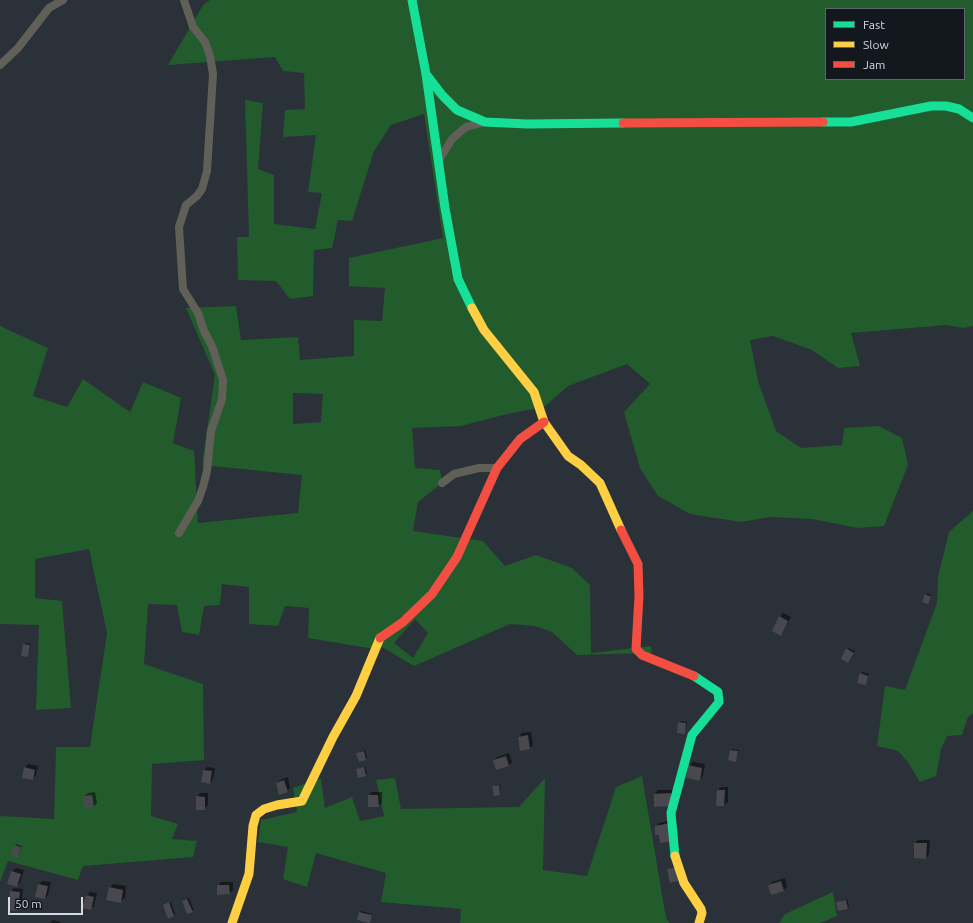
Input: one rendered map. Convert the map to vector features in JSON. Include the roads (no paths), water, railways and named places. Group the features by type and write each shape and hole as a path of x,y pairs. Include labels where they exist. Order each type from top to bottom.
{"street":[{"path":"0,65 18,48 49,4 63,0"},
{"path":"179,533 198,501 203,487 207,471 211,431 222,399 223,380 218,363 198,313 182,289 179,227 186,205 197,196 202,189 207,171 213,74 210,56 205,42 193,27 184,0"},
{"path":"412,0 426,74 445,208 458,279 484,330 534,392 544,422 568,456 581,465 600,484 638,564 639,596 636,649 642,655 694,676 718,692 719,702 692,735 671,814 675,856 684,882 702,911 698,923"},
{"path":"426,74 442,95 457,110 485,122"},
{"path":"439,160 452,138 466,127 485,122 527,124 851,122 931,106 946,106 959,109 973,118"},
{"path":"232,923 248,874 253,826 256,815 264,809 270,807 302,801 333,737 356,696 378,640 403,622 432,594 457,557 497,468 520,439 544,422"},
{"path":"442,483 454,474 479,468 497,468"}]}
